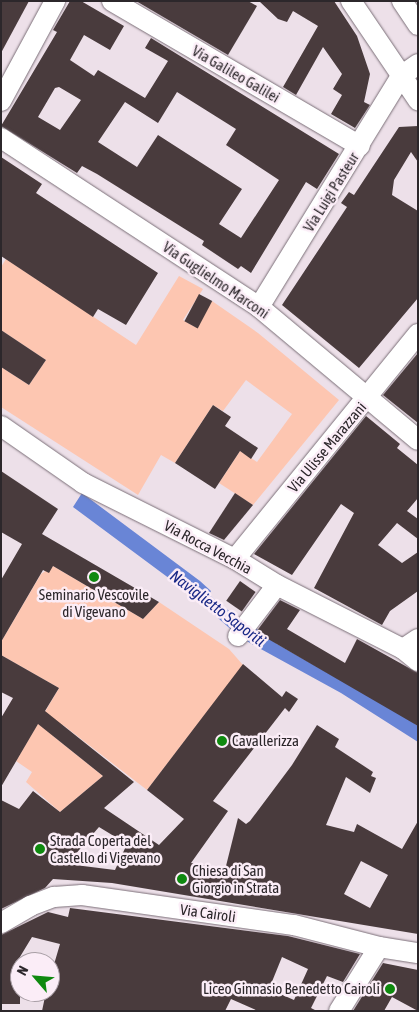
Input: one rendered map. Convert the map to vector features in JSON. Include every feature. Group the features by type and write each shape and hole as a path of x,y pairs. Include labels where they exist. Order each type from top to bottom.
{"street":[{"path":"1,101 55,1"},
{"name":"Via Galileo Galilei","path":"112,1 360,146"},
{"path":"351,1 418,100"},
{"path":"402,1 418,25"},
{"path":"401,76 418,64"},
{"name":"Via Luigi Pasteur","path":"258,307 360,146 401,76"},
{"name":"Via Guglielmo Marconi","path":"1,138 258,307 418,440"},
{"name":"Via Ulisse Marazzani","path":"235,559 368,398 418,334"},
{"name":"Via Rocca Vecchia","path":"1,426 84,482 235,559 277,585 413,650"},
{"path":"242,630 277,585"},
{"name":"Via Cairoli","path":"1,923 30,906 54,897 82,895 294,925 379,947 418,953"},
{"path":"339,1011 379,947"}],"shaded area":[{"path":"6,259 136,345 179,276 203,289 183,320 195,327 212,301 258,333 339,400 253,505 219,483 240,451 257,462 292,414 246,380 223,411 213,405 175,463 161,455 138,495 1,407 1,367 29,385 46,360 1,330 1,267"},
{"path":"53,566 143,619 159,602 229,649 243,665 147,790 63,725 53,736 103,776 60,812 26,782 32,772 16,761 59,688 1,655 1,642 41,574"}],"water":[{"name":"Naviglietto Saporiti","path":"82,493 211,591 209,595 243,622 235,633 193,596 73,507"},
{"path":"254,627 277,644 407,718 418,726 418,742 341,693 241,638"}],"building":[{"path":"1,1 29,1 1,53"},
{"path":"70,1 81,1 124,26 110,50 84,35 70,60 94,76 98,70 145,98 168,61 145,48 151,38 339,154 317,189 306,182 251,273 241,266 238,269 202,245 204,241 97,174 82,166 77,173 1,126 57,32 53,30","holes":["59,87 81,100 60,130 38,117 55,88","177,92 236,129 226,145 279,180 241,238 219,224 242,189 158,135 137,167 98,142 125,102 158,123"]},
{"path":"136,1 248,1 257,6 228,55"},
{"path":"259,1 334,1 357,36 370,74 364,102 370,105 355,128 331,114 342,95 333,89 342,74 323,47 296,95 283,87 318,26 293,11 287,22 278,19"},
{"path":"418,126 418,162 411,152 394,180 392,195 418,211 418,298 359,368 282,305 347,207 341,203 349,192 354,195 399,127"},
{"path":"1,157 42,184 36,193 158,273 126,325 98,309 93,317 1,256"},
{"path":"199,294 212,301 198,328 184,321"},
{"path":"1,330 46,360 29,385 1,367"},
{"path":"418,353 418,423 383,395"},
{"path":"213,405 231,417 225,426 258,448 251,459 240,451 215,489 175,463"},
{"path":"366,416 400,444 397,448 418,465 418,498 407,511 418,519 418,539 397,523 378,545 402,563 418,552 418,591 390,611 382,625 314,588 354,513 341,504 292,575 254,554"},
{"name":"Seminario Vescovile di Vigevano","path":"1,471 58,509 42,534 159,602 143,619 53,566 49,573 43,570 1,642 1,580 22,544 1,532"},
{"path":"235,493 253,505 224,540 209,533"},
{"path":"240,581 256,592 242,612 226,601"},
{"path":"280,600 300,610 287,629 345,663 357,639 418,673 418,726 256,632"},
{"path":"1,655 59,688 45,711 134,782 104,808 159,845 184,819 147,790 243,664 282,697 286,691 298,699 289,712 285,708 213,801 228,811 191,863 225,870 238,818 246,824 250,821 292,765 317,725 339,739 335,747 373,772 371,776 376,778 370,793 346,777 326,825 354,832 357,824 402,849 418,821 418,934 112,883 53,879 45,888 1,909 1,800 19,809 33,791 60,812 103,776 38,724 1,787 1,718 13,698 1,692","holes":["99,827 127,844 115,870 67,864","361,861 388,875 370,908 344,894"]},
{"path":"70,908 288,936 360,954 343,982 327,976 311,1008 317,1011 258,1011 231,999 225,1011 42,1011 44,1002 60,1002 60,952 58,952 60,944 32,937 23,952 10,952 10,1002 20,1002 20,1004 1,1004 1,935 48,912 68,917","holes":["282,957 308,969 294,1000 269,989"]},
{"name":"Liceo Ginnasio Benedetto Cairoli","path":"383,963 418,970 418,1011 392,997 384,1011 353,1011"}],"place":[{"name":"Seminario Vescovile di Vigevano","path":"94,577"},
{"name":"Cavallerizza","path":"222,741"},
{"name":"Strada Coperta del Castello di Vigevano","path":"40,849"},
{"name":"Chiesa di San Giorgio in Strata","path":"182,879"},
{"name":"Liceo Ginnasio Benedetto Cairoli","path":"390,989"}]}
